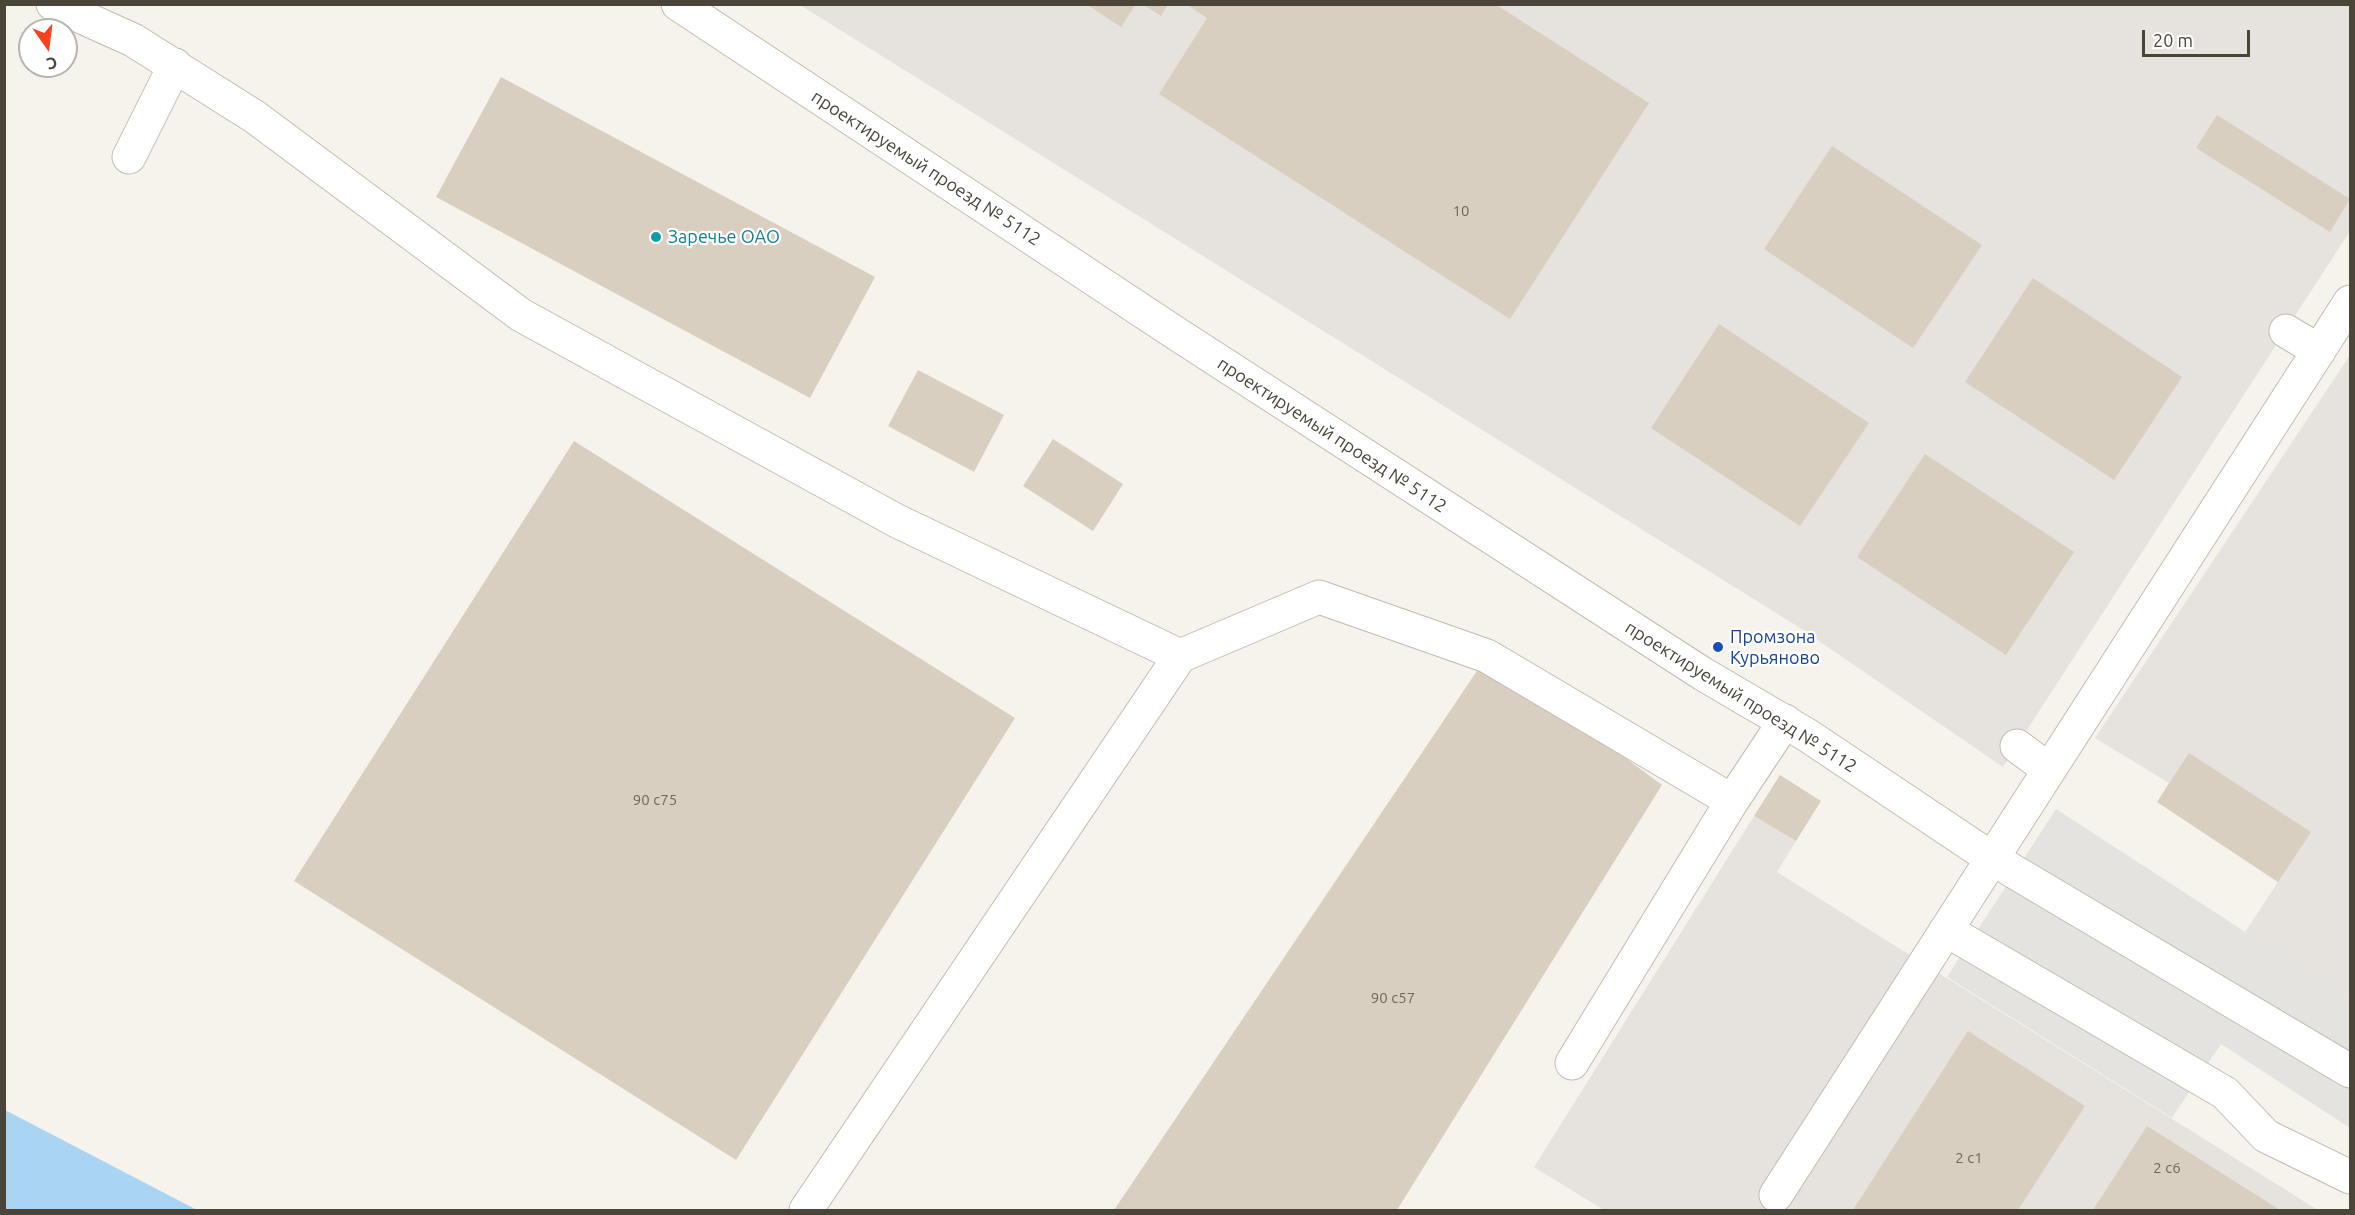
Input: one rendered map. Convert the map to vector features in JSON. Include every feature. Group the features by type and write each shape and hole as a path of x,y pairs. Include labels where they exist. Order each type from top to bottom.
{"street":[{"path":"53,4 133,40 176,65 255,117 521,315 897,521 1180,656"},
{"name":"проектируемый проезд № 5112","path":"678,4 1196,347 1703,674 1785,721 1991,858 2350,1071"},
{"path":"129,157 176,65"},
{"path":"1776,1195 2350,302"},
{"path":"2286,331 2319,351"},
{"path":"806,1210 1180,656 1319,597 1487,656 1732,801"},
{"path":"1572,1064 1732,801 1785,721"},
{"path":"2017,746 2048,769"},
{"path":"1946,930 2225,1093 2266,1136 2350,1177"}],"shaded area":[{"path":"800,5 2350,5 2350,231 2003,767 1797,626"},
{"path":"2350,355 2350,1000 2245,932 2278,882 2157,802 2169,783 2095,738"},
{"path":"2056,809 2350,1000 2350,1128 2221,1044 2172,1118 1947,977"},
{"path":"1754,816 1796,841 1777,872 2318,1210 1604,1210 1534,1167"}],"water":[{"path":"5,1110 197,1210 5,1210"}],"building":[{"path":"1086,4 1136,4 1121,27"},
{"path":"1142,4 1168,4 1161,16"},
{"path":"1186,4 1495,4 1649,103 1510,319 1159,94 1207,18"},
{"name":"Заречье ОАО","path":"501,77 875,277 810,398 436,197"},
{"path":"2217,115 2350,199 2330,232 2196,148"},
{"path":"1832,146 1982,245 1913,348 1764,249"},
{"path":"2033,278 2182,377 2114,480 1965,382"},
{"path":"1719,324 1869,423 1800,526 1651,428"},
{"path":"918,370 1004,415 974,472 888,426"},
{"path":"1053,439 1123,484 1093,531 1023,486"},
{"path":"574,441 1015,718 736,1160 294,881"},
{"path":"1925,454 2074,552 2006,655 1857,557"},
{"path":"1487,656 1662,785 1397,1210 1114,1210"},
{"path":"2189,753 2311,832 2278,882 2157,802"},
{"path":"1780,775 1821,801 1796,841 1754,816"},
{"path":"1968,1031 2085,1106 2018,1210 1853,1210"},
{"path":"2147,1126 2280,1210 2093,1210"}],"place":[{"name":"Заречье ОАО","path":"656,237"},
{"name":"Промзона Курьяново","path":"1718,647"}]}
